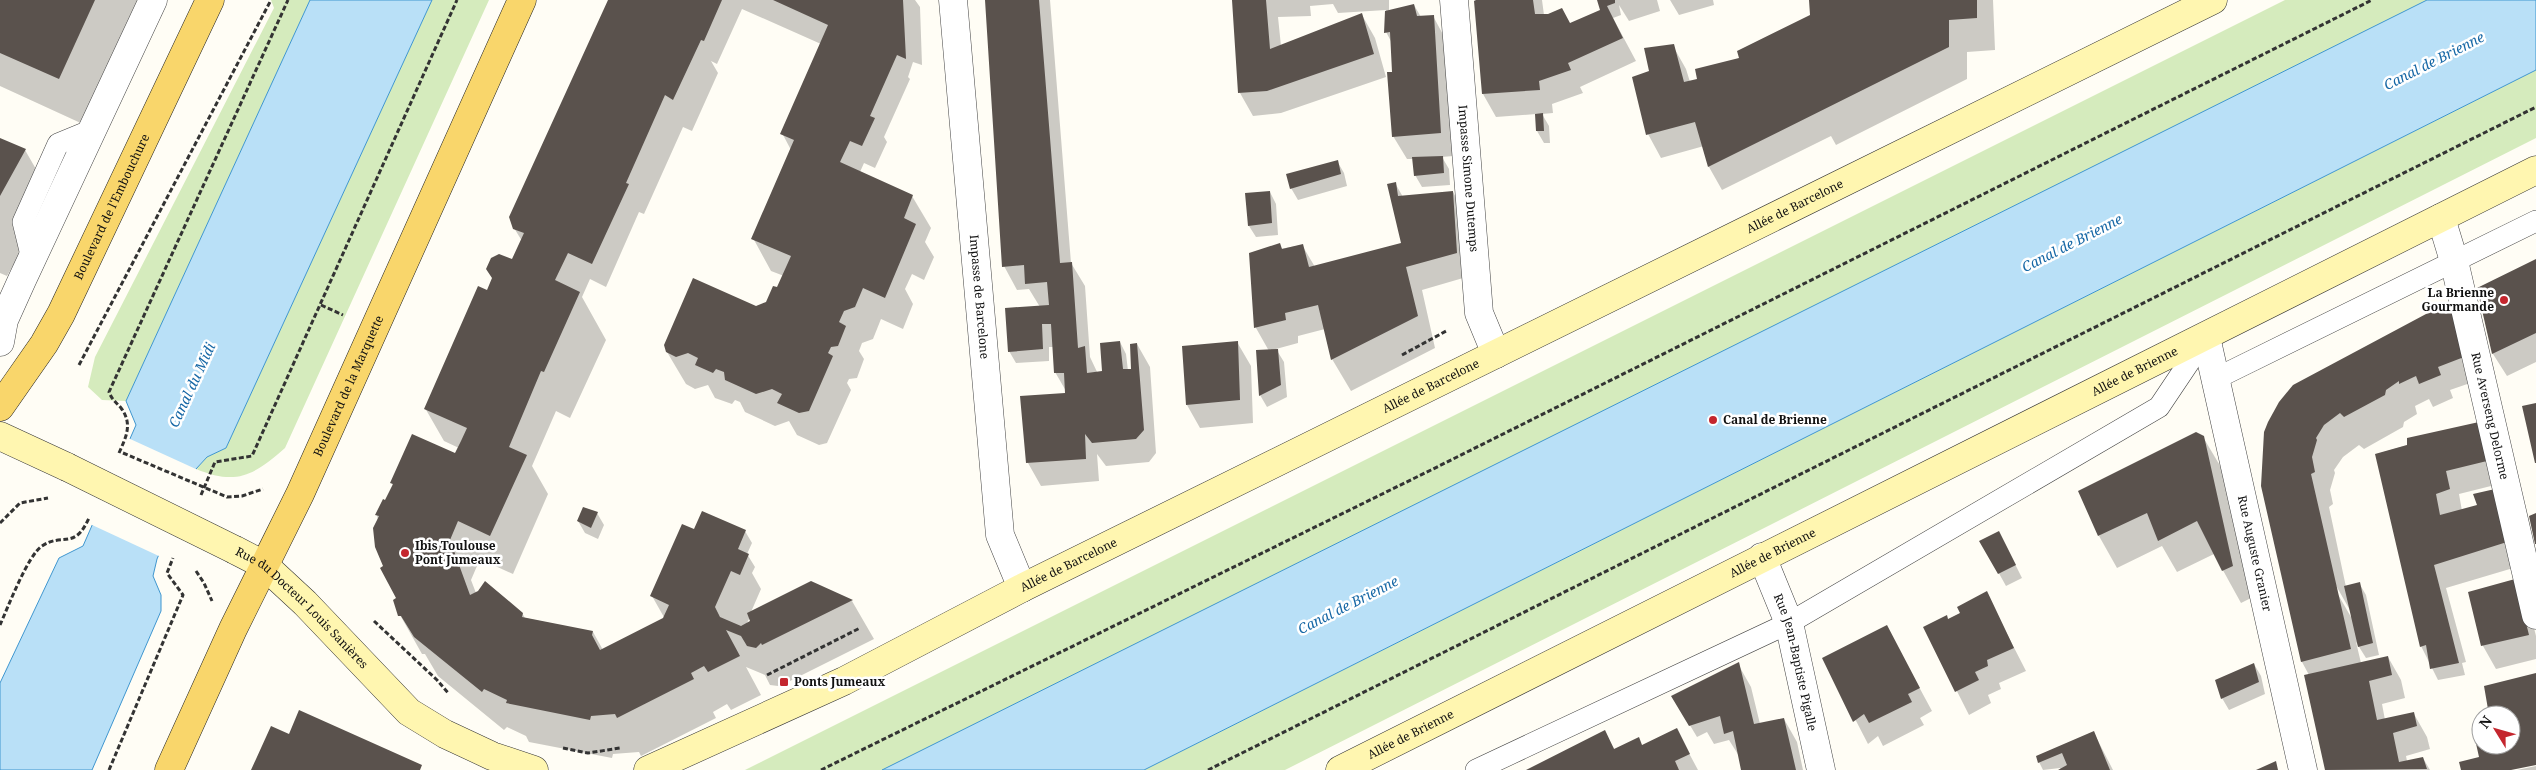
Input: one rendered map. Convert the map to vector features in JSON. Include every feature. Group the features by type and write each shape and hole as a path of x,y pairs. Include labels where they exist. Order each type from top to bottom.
{"main road":[{"name":"Boulevard de l'Embouchure","path":"0,407 44,344 61,314 210,0"},
{"name":"Boulevard de la Marquette","path":"169,770 226,644 348,389 522,0"},
{"name":"Allée de Barcelone","path":"648,770 844,681 1022,588 2213,0"},
{"name":"Allée de Brienne","path":"1340,770 2536,170"},
{"name":"Rue du Docteur Louis Sanières","path":"0,436 67,467 264,565 310,608 409,712 444,734 492,756 534,770"}],"street":[{"path":"0,342 4,320 153,0"},
{"name":"Impasse de Barcelone","path":"953,0 1000,536 1022,588"},
{"name":"Impasse Simone Dutemps","path":"1454,0 1479,313 1496,354"},
{"name":"Rue Averseng Delorme","path":"2441,218 2454,261 2536,615"},
{"name":"Rue Auguste Granier","path":"2206,337 2303,770"},
{"name":"Rue Jean-Baptiste Pigalle","path":"1762,557 1789,622 1821,770"}],"lane":[{"path":"2215,379 2536,221"},
{"name":"Allée de Brienne","path":"1476,770 1789,622 2159,407 2206,337"}],"path":[{"path":"79,365 271,0"},
{"path":"262,489 242,496 227,497 118,452 129,425 126,415 112,400 109,392 288,0"},
{"path":"252,456 456,0"},
{"path":"822,770 1440,466 2372,0"},
{"path":"1208,770 2536,107"},
{"path":"1402,355 1479,313"},
{"path":"0,523 20,503 53,497"},
{"path":"0,625 33,556 42,546 53,541 68,541 78,536 90,516"},
{"path":"109,770 184,595"},
{"path":"373,620 437,680 455,702"},
{"path":"557,747 576,752"}],"green space":[{"path":"271,0 310,0 126,401 102,400 88,387 95,357 274,8"},
{"path":"432,0 489,0 285,448 264,465 244,475 223,477 196,469 207,457 226,448"},
{"path":"2285,0 2428,0 883,770 745,770"},
{"path":"2536,70 2536,138 1285,770 1144,770"}],"water":[{"name":"Canal du Midi","path":"310,0 432,0 226,448 207,457 196,469 157,559 153,576 161,595 161,611 92,770 0,770 0,683 59,558 83,546 136,425 126,401"},
{"name":"Canal de Brienne","path":"2427,0 2536,0 2536,70 1144,770 882,770"}],"pier":[{"path":"128,438 198,470 161,557 90,524"}],"building":[{"path":"0,0 95,0 59,79 0,53"},
{"path":"608,0 722,0 704,41 701,40 673,100 665,95 626,183 629,184 592,264 568,253 555,280 580,292 544,372 541,371 509,447 527,455 490,536 458,521 450,540 470,595 478,591 485,581 523,613 522,617 593,631 592,635 600,650 663,618 669,605 650,596 682,524 694,529 702,511 746,530 738,549 749,554 740,575 731,571 715,607 720,617 741,626 750,621 747,613 811,581 853,600 762,645 761,643 756,648 747,646 741,636 726,630 740,656 708,672 704,666 691,673 694,679 617,718 615,714 591,716 590,720 506,703 507,700 484,689 482,692 414,637 401,616 398,616 393,600 396,598 380,568 383,566 375,547 373,528 379,516 375,515 393,484 390,483 412,434 455,453 467,428 424,409 478,286 487,290 492,278 486,269 491,258 499,254 512,259 524,233 513,229 509,217"},
{"path":"773,0 903,0 906,59 897,55 870,116 875,118 862,146 850,141 840,162 913,195 904,218 916,224 885,298 863,288 855,307 844,311 839,322 846,326 838,346 831,347 828,353 833,356 809,411 799,413 777,403 782,394 772,389 756,394 725,380 724,372 716,369 713,373 695,365 698,358 688,353 676,357 666,352 664,345 693,278 756,306 766,302 773,286 777,287 791,256 751,239 794,140 780,134 828,25"},
{"path":"985,0 1039,0 1060,263 1072,262 1078,348 1085,346 1087,373 1102,371 1100,343 1120,341 1123,369 1131,369 1130,344 1137,343 1144,430 1136,439 1092,443 1085,434 1086,459 1026,463 1020,396 1065,393 1064,373 1054,373 1051,324 1042,324 1043,349 1008,352 1005,308 1049,305 1047,282 1025,284 1024,265 1002,267"},
{"path":"1232,0 1266,0 1270,49 1362,13 1374,54 1267,91 1238,93"},
{"path":"1533,0 1535,14 1548,14 1562,8 1570,23 1600,10 1597,0 1615,0 1615,3 1607,6 1623,38 1568,63 1571,70 1539,81 1540,90 1482,94 1474,1"},
{"path":"1809,0 1977,0 1977,18 1949,20 1949,47 1708,167 1695,122 1646,135 1632,77 1649,71 1644,48 1674,44 1684,82 1697,79 1695,69 1739,58 1737,51 1810,15"},
{"path":"1414,4 1417,16 1434,15 1441,133 1392,137 1387,72 1392,72 1390,32 1384,33 1385,11"},
{"path":"1543,113 1544,131 1536,131 1535,114"},
{"path":"0,138 26,149 0,196"},
{"path":"1443,156 1444,173 1414,176 1412,157"},
{"path":"1338,160 1341,174 1290,189 1286,174"},
{"path":"1396,182 1398,196 1453,191 1457,253 1406,267 1418,316 1331,360 1318,305 1285,313 1286,320 1254,328 1249,253 1280,243 1282,249 1303,244 1309,267 1401,243 1387,184"},
{"path":"1270,191 1272,223 1248,226 1245,193"},
{"path":"2536,259 2536,333 2492,354 2477,288"},
{"path":"2441,306 2453,313 2464,357 2438,367 2441,375 2419,384 2416,376 2399,384 2399,381 2386,390 2385,395 2344,417 2340,413 2324,425 2316,438 2312,457 2315,472 2311,474 2351,649 2301,662 2261,486 2264,432 2279,402 2293,385"},
{"path":"1238,341 1240,400 1186,405 1182,346"},
{"path":"1278,349 1281,385 1259,396 1256,350"},
{"path":"2536,403 2536,463 2535,463 2522,406"},
{"path":"2479,422 2487,461 2446,471 2450,489 2436,494 2440,515 2477,505 2473,494 2495,489 2507,542 2434,565 2459,663 2430,669 2426,645 2420,647 2375,454 2407,445 2407,438"},
{"path":"2196,432 2204,436 2233,566 2222,571 2197,521 2158,541 2147,513 2098,536 2078,491"},
{"path":"583,507 598,512 591,528 577,521"},
{"path":"2536,513 2536,544 2535,544 2529,516"},
{"path":"1999,531 2016,565 1998,574 1979,541"},
{"path":"2515,579 2529,635 2481,646 2468,592"},
{"path":"2360,582 2373,643 2358,647 2344,586"},
{"path":"1987,591 2014,648 1987,660 1988,666 1975,672 1979,680 1955,692 1923,627 1947,615 1948,619 1960,613 1957,607"},
{"path":"1887,625 1920,688 1908,694 1912,702 1869,723 1864,714 1853,722 1822,658"},
{"path":"2388,656 2392,675 2369,681 2377,720 2414,712 2417,726 2393,733 2399,762 2423,757 2427,769 2325,770 2304,675"},
{"path":"1739,662 1754,724 1784,718 1796,770 1741,770 1733,731 1724,734 1720,716 1689,726 1671,696"},
{"path":"2254,663 2259,682 2221,699 2215,680"},
{"path":"2536,673 2536,765 2511,770 2461,770 2459,762 2479,757 2479,755 2521,755 2521,705 2487,705 2484,686"},
{"path":"299,710 422,765 420,770 251,770 271,726 289,734"},
{"path":"1677,728 1690,754 1675,761 1679,770 1526,770 1605,730 1614,749 1639,737 1642,745"},
{"path":"2094,731 2110,770 2058,770 2067,765 2062,753 2038,763 2036,756"},
{"path":"2276,761 2278,770 2256,770"}],"place":[{"name":"La Brienne Gourmande","path":"2504,300"},
{"name":"Canal de Brienne","path":"1713,420"},
{"name":"Ibis Toulouse Pont Jumeaux","path":"405,553"},
{"name":"Ponts Jumeaux","path":"784,682"}]}
